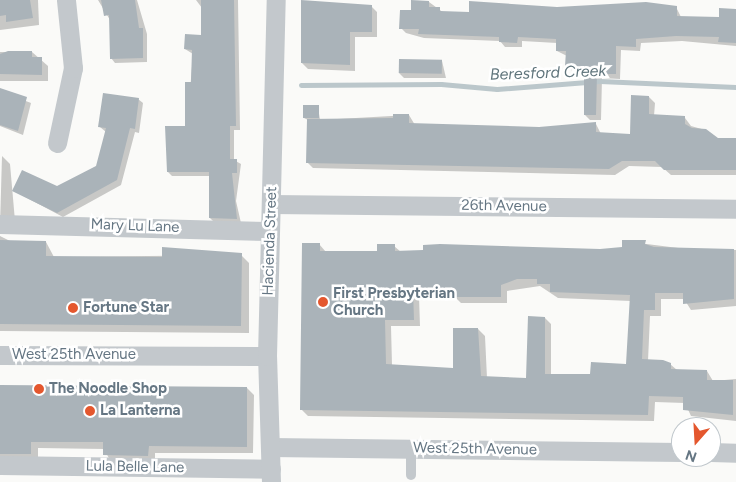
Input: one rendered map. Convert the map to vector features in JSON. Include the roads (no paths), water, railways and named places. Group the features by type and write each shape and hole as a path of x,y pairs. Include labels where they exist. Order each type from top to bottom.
{"street":[{"path":"57,143 73,68 66,0"},
{"name":"Hacienda Street","path":"271,475 267,356 276,0"},
{"name":"26th Avenue","path":"271,204 736,209"},
{"name":"Mary Lu Lane","path":"0,224 270,231"},
{"name":"West 25th Avenue","path":"0,355 267,356"},
{"name":"West 25th Avenue","path":"270,447 671,452"},
{"path":"721,452 736,453"},
{"name":"Lula Belle Lane","path":"0,465 271,475"}],"lane":[{"path":"411,448 411,475"}],"waterway":[{"name":"Beresford Creek","path":"301,85 441,84 497,89 600,81 736,87"}],"place":[{"name":"First Presbyterian Church","path":"323,302"},
{"name":"Fortune Star","path":"73,308"},
{"name":"The Noodle Shop","path":"39,389"},
{"name":"La Lanterna","path":"90,411"}]}
